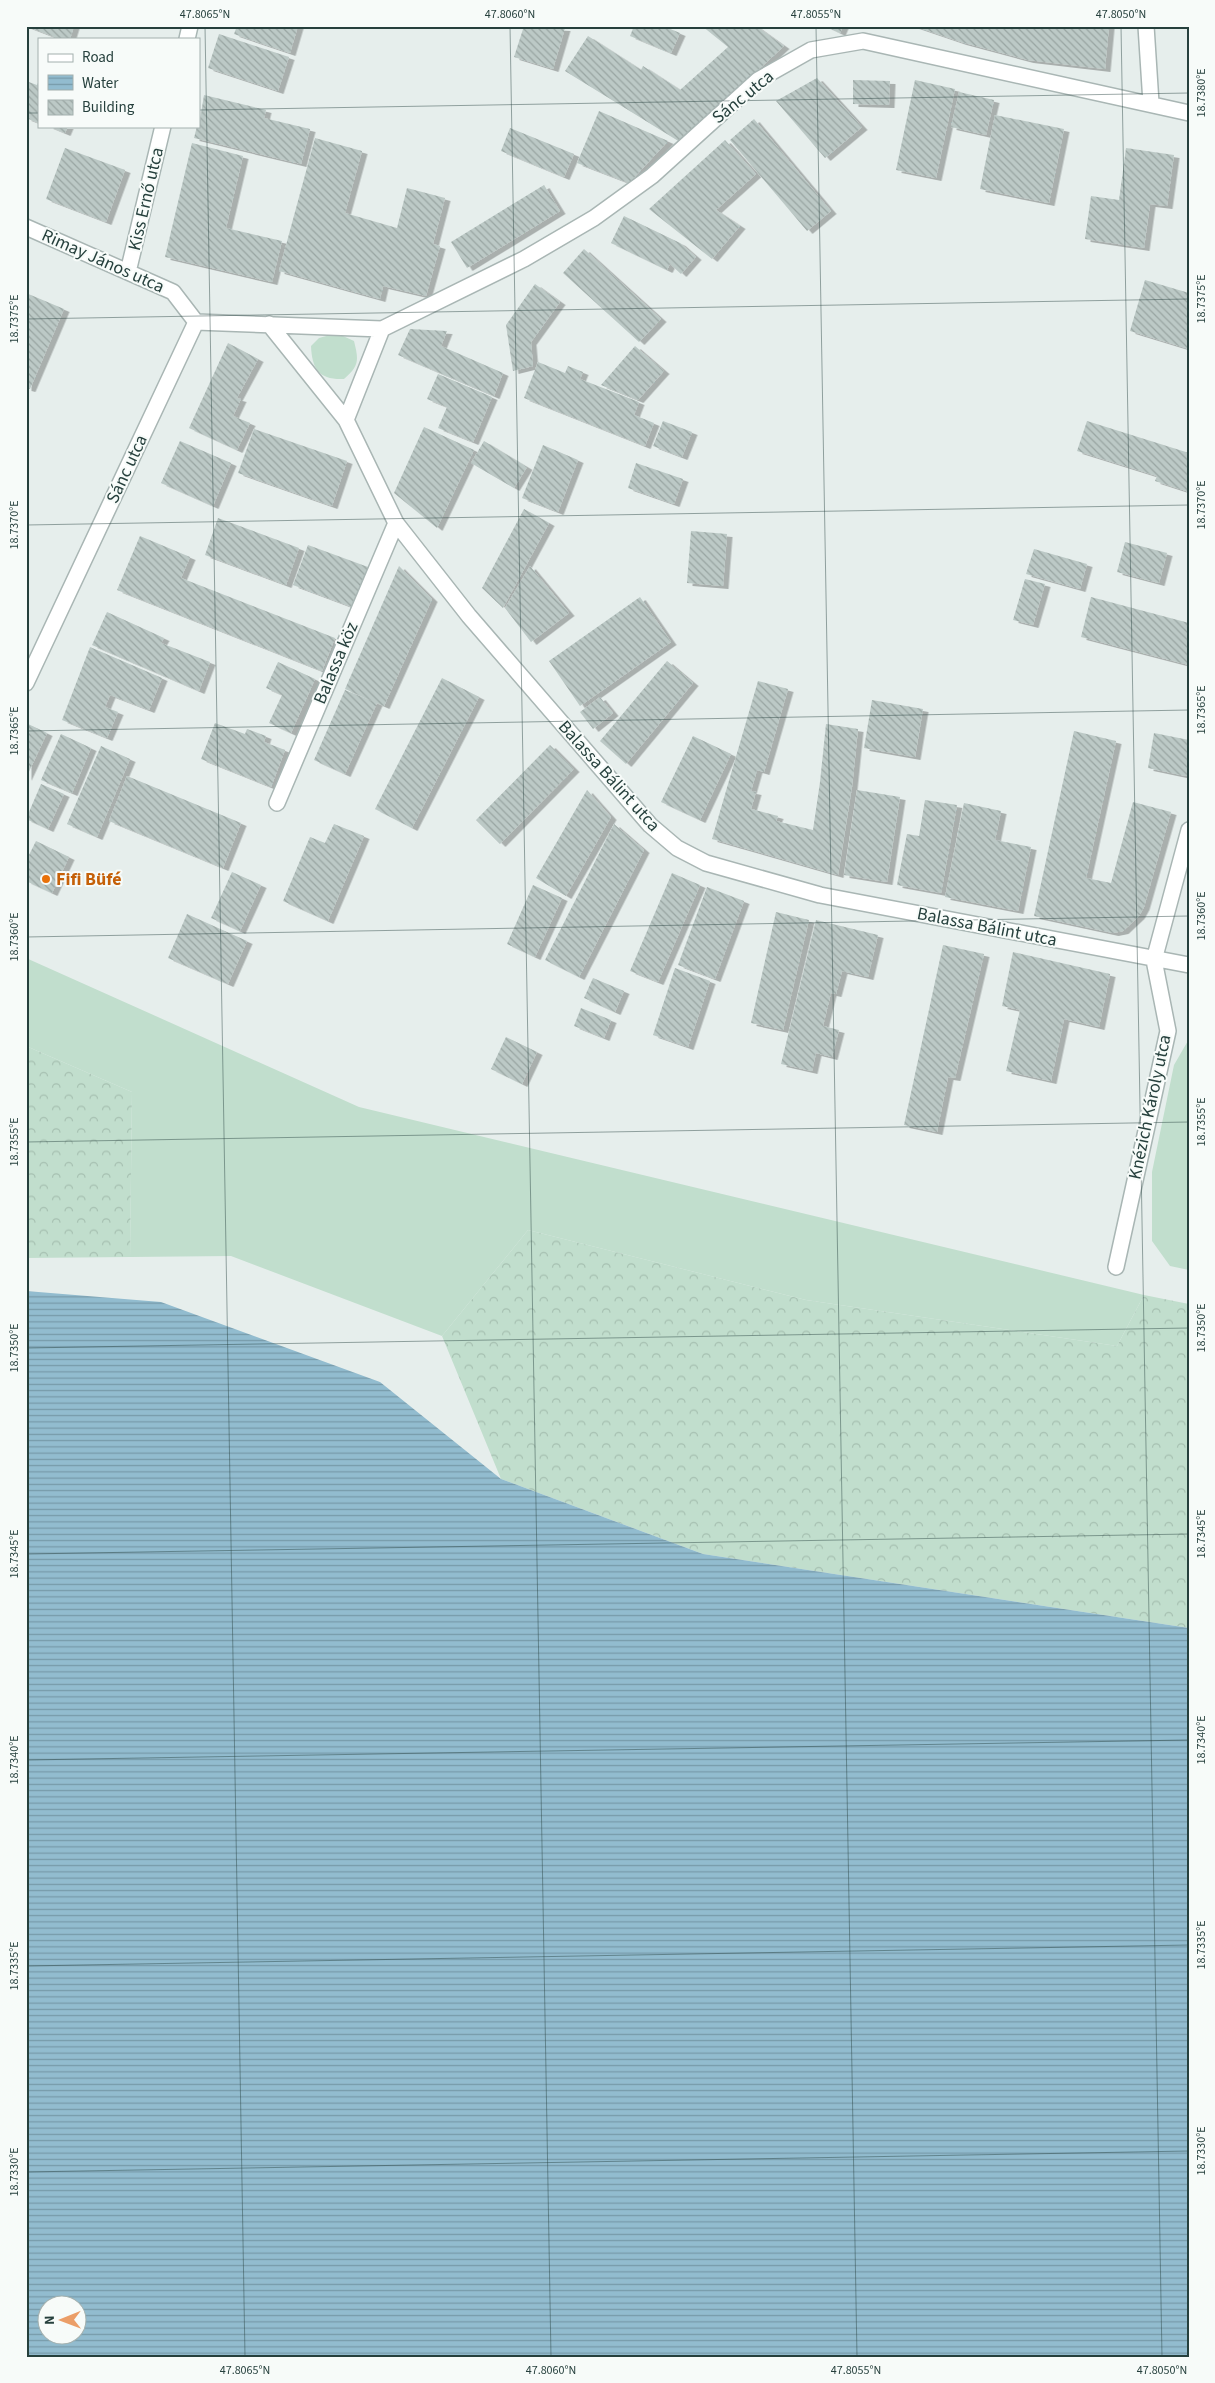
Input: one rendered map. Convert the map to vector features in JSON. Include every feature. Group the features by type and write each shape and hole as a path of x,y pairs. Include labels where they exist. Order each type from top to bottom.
{"street":[{"path":"186,38 190,26"},
{"path":"1146,26 1151,103"},
{"name":"Sánc utca","path":"27,683 196,322 382,328 524,259 594,218 652,176 758,80 811,50 863,41 1151,103 1189,113"},
{"name":"Kiss Ernő utca","path":"128,272 163,128"},
{"name":"Rimay János utca","path":"26,226 173,292 196,322"},
{"path":"269,324 346,420 382,328"},
{"name":"Balassa Bálint utca","path":"346,420 396,523 469,616 650,825 677,848 706,863 820,895 1154,960 1189,965"},
{"name":"Balassa köz","path":"277,802 396,523"},
{"name":"Knézich Károly utca","path":"1116,1267 1168,1031 1154,960 1189,830"}],"green space":[{"path":"330,335 343,336 354,341 357,354 355,367 344,379 328,378 318,372 313,361 311,346 319,338"},
{"path":"26,958 359,1107 1144,1295 1117,1346 806,1300 528,1230 442,1336 231,1256 130,1257 132,1092 26,1046"},
{"path":"1189,1039 1189,1270 1170,1266 1152,1241 1152,1172 1174,1065"},
{"path":"26,1046 132,1092 130,1257 26,1258"},
{"path":"528,1230 806,1300 1117,1346 1144,1295 1189,1304 1189,1628 703,1554 501,1479 442,1336"}],"water":[{"path":"26,1291 161,1302 380,1382 501,1479 703,1554 1189,1628 1189,2357 26,2357"}],"building":[{"path":"26,26 74,26 70,38 57,38"},
{"path":"237,26 298,26 290,53 234,34"},
{"path":"524,26 565,28 553,69 514,57"},
{"path":"634,26 663,26 680,33 671,53 630,36"},
{"path":"702,26 756,26 784,46 680,142 565,71 588,36 641,70 643,66 680,90 728,47"},
{"path":"825,26 843,26 840,33"},
{"path":"914,26 1109,26 1105,69 1028,60 961,42"},
{"path":"219,34 289,57 278,91 208,68"},
{"path":"817,78 862,127 825,158 776,101"},
{"path":"853,80 890,81 889,105 853,104"},
{"path":"915,80 955,89 936,178 896,170"},
{"path":"26,81 37,85 38,83 38,123 26,118"},
{"path":"959,92 994,100 986,135 951,127"},
{"path":"204,95 266,110 264,118 310,129 301,164 194,138 196,128 200,128"},
{"path":"599,111 668,141 629,183 577,163"},
{"path":"995,115 1064,129 1049,203 980,189"},
{"path":"754,119 831,211 807,231 730,140"},
{"path":"53,128 67,128 65,133"},
{"path":"510,128 574,154 564,177 501,151"},
{"path":"315,138 362,151 345,213 397,228 407,188 445,198 433,244 440,246 426,296 383,286 380,299 279,271"},
{"path":"725,140 756,174 716,210 740,226 712,259 649,209"},
{"path":"192,143 243,156 226,228 282,241 272,282 165,257"},
{"path":"65,148 125,170 106,222 46,199"},
{"path":"1126,148 1174,155 1167,206 1150,204 1144,248 1085,239 1091,196 1119,200"},
{"path":"544,185 560,211 467,268 451,242"},
{"path":"624,216 680,243 696,257 681,274 670,264 667,270 611,243"},
{"path":"584,249 661,319 639,342 563,273"},
{"path":"1145,280 1189,293 1189,349 1130,331"},
{"path":"535,284 560,302 531,342 533,366 513,371 506,325"},
{"path":"26,293 64,309 30,389 26,388"},
{"path":"410,329 447,331 441,346 503,373 494,396 398,355"},
{"path":"228,343 258,359 237,398 241,399 233,416 250,423 237,450 189,428"},
{"path":"635,346 664,371 638,400 601,385"},
{"path":"538,362 565,373 568,366 583,372 580,379 639,402 634,415 654,423 645,446 524,398"},
{"path":"438,374 492,397 473,442 438,428 447,407 427,399"},
{"path":"663,421 692,432 682,457 653,446"},
{"path":"1087,421 1189,453 1189,492 1155,481 1157,476 1077,451"},
{"path":"424,427 474,450 437,528 394,493"},
{"path":"254,429 347,461 332,506 238,473"},
{"path":"180,441 231,463 213,506 161,483"},
{"path":"484,441 527,467 514,488 471,463"},
{"path":"543,445 578,460 558,512 522,498"},
{"path":"636,463 683,479 674,504 628,488"},
{"path":"524,509 549,523 503,608 482,588"},
{"path":"218,518 299,548 286,585 205,555"},
{"path":"691,531 727,534 723,586 687,583"},
{"path":"140,536 190,557 181,578 335,638 322,671 117,590"},
{"path":"1125,542 1167,553 1159,583 1117,572"},
{"path":"308,545 368,567 352,607 293,585"},
{"path":"1034,549 1087,564 1080,589 1026,574"},
{"path":"399,566 432,599 384,706 345,689"},
{"path":"530,566 569,613 531,642 505,608"},
{"path":"1025,579 1045,584 1033,625 1013,620"},
{"path":"640,597 671,642 580,706 549,661"},
{"path":"1091,597 1189,623 1189,665 1081,637"},
{"path":"107,612 164,638 161,643 210,662 199,691 92,645"},
{"path":"90,647 162,678 149,710 110,695 105,707 118,712 107,738 62,720"},
{"path":"667,661 693,683 626,764 600,741"},
{"path":"278,662 315,679 291,733 269,723 282,695 266,688"},
{"path":"442,678 479,697 412,828 375,809"},
{"path":"758,681 788,689 764,772 757,770 751,791 756,792 751,809 778,816 776,821 813,830 826,724 858,729 852,787 838,875 712,839"},
{"path":"345,690 377,703 345,774 314,760"},
{"path":"600,697 613,713 593,729 580,712"},
{"path":"872,700 923,709 915,757 864,748"},
{"path":"26,723 47,733 26,778"},
{"path":"215,723 245,734 247,729 266,736 264,742 285,750 271,787 201,759"},
{"path":"1074,731 1116,741 1086,878 1111,883 1133,802 1171,812 1144,907 1139,916 1123,931 1113,933 1034,916"},
{"path":"1154,733 1189,740 1189,771 1186,776 1148,768"},
{"path":"61,734 91,748 72,793 41,780"},
{"path":"693,736 731,754 700,820 661,802"},
{"path":"550,745 574,769 500,844 476,820"},
{"path":"101,746 130,759 97,837 67,824"},
{"path":"127,776 241,823 223,868 109,821"},
{"path":"41,784 64,794 48,829 26,819"},
{"path":"587,790 611,817 566,896 536,878"},
{"path":"857,790 900,797 887,882 844,875"},
{"path":"925,800 957,805 941,893 897,885 907,834 919,836"},
{"path":"964,803 1001,811 995,840 1031,847 1018,911 945,897"},
{"path":"334,824 364,836 328,921 283,901 310,837 325,843"},
{"path":"614,824 644,850 579,977 545,960"},
{"path":"36,841 69,857 52,893 26,881 26,861"},
{"path":"232,872 261,885 240,931 211,918"},
{"path":"672,873 700,885 658,982 630,971"},
{"path":"533,885 562,898 535,957 507,944"},
{"path":"707,887 744,901 715,979 678,965"},
{"path":"776,912 809,920 783,1030 751,1023"},
{"path":"187,914 247,941 228,984 168,958"},
{"path":"816,920 878,935 868,977 842,971 836,994 831,993 823,1026 839,1030 832,1057 816,1053 812,1071 781,1064"},
{"path":"943,945 984,954 955,1078 948,1077 937,1132 904,1125"},
{"path":"1013,952 1110,974 1099,1027 1064,1019 1051,1081 1006,1071 1020,1010 1002,1006"},
{"path":"675,968 710,981 688,1047 653,1035"},
{"path":"593,978 624,991 615,1012 584,998"},
{"path":"581,1008 611,1020 604,1038 574,1026"},
{"path":"506,1037 537,1052 522,1084 491,1069"}],"place":[{"name":"Fifi Büfé","path":"46,879"}]}
